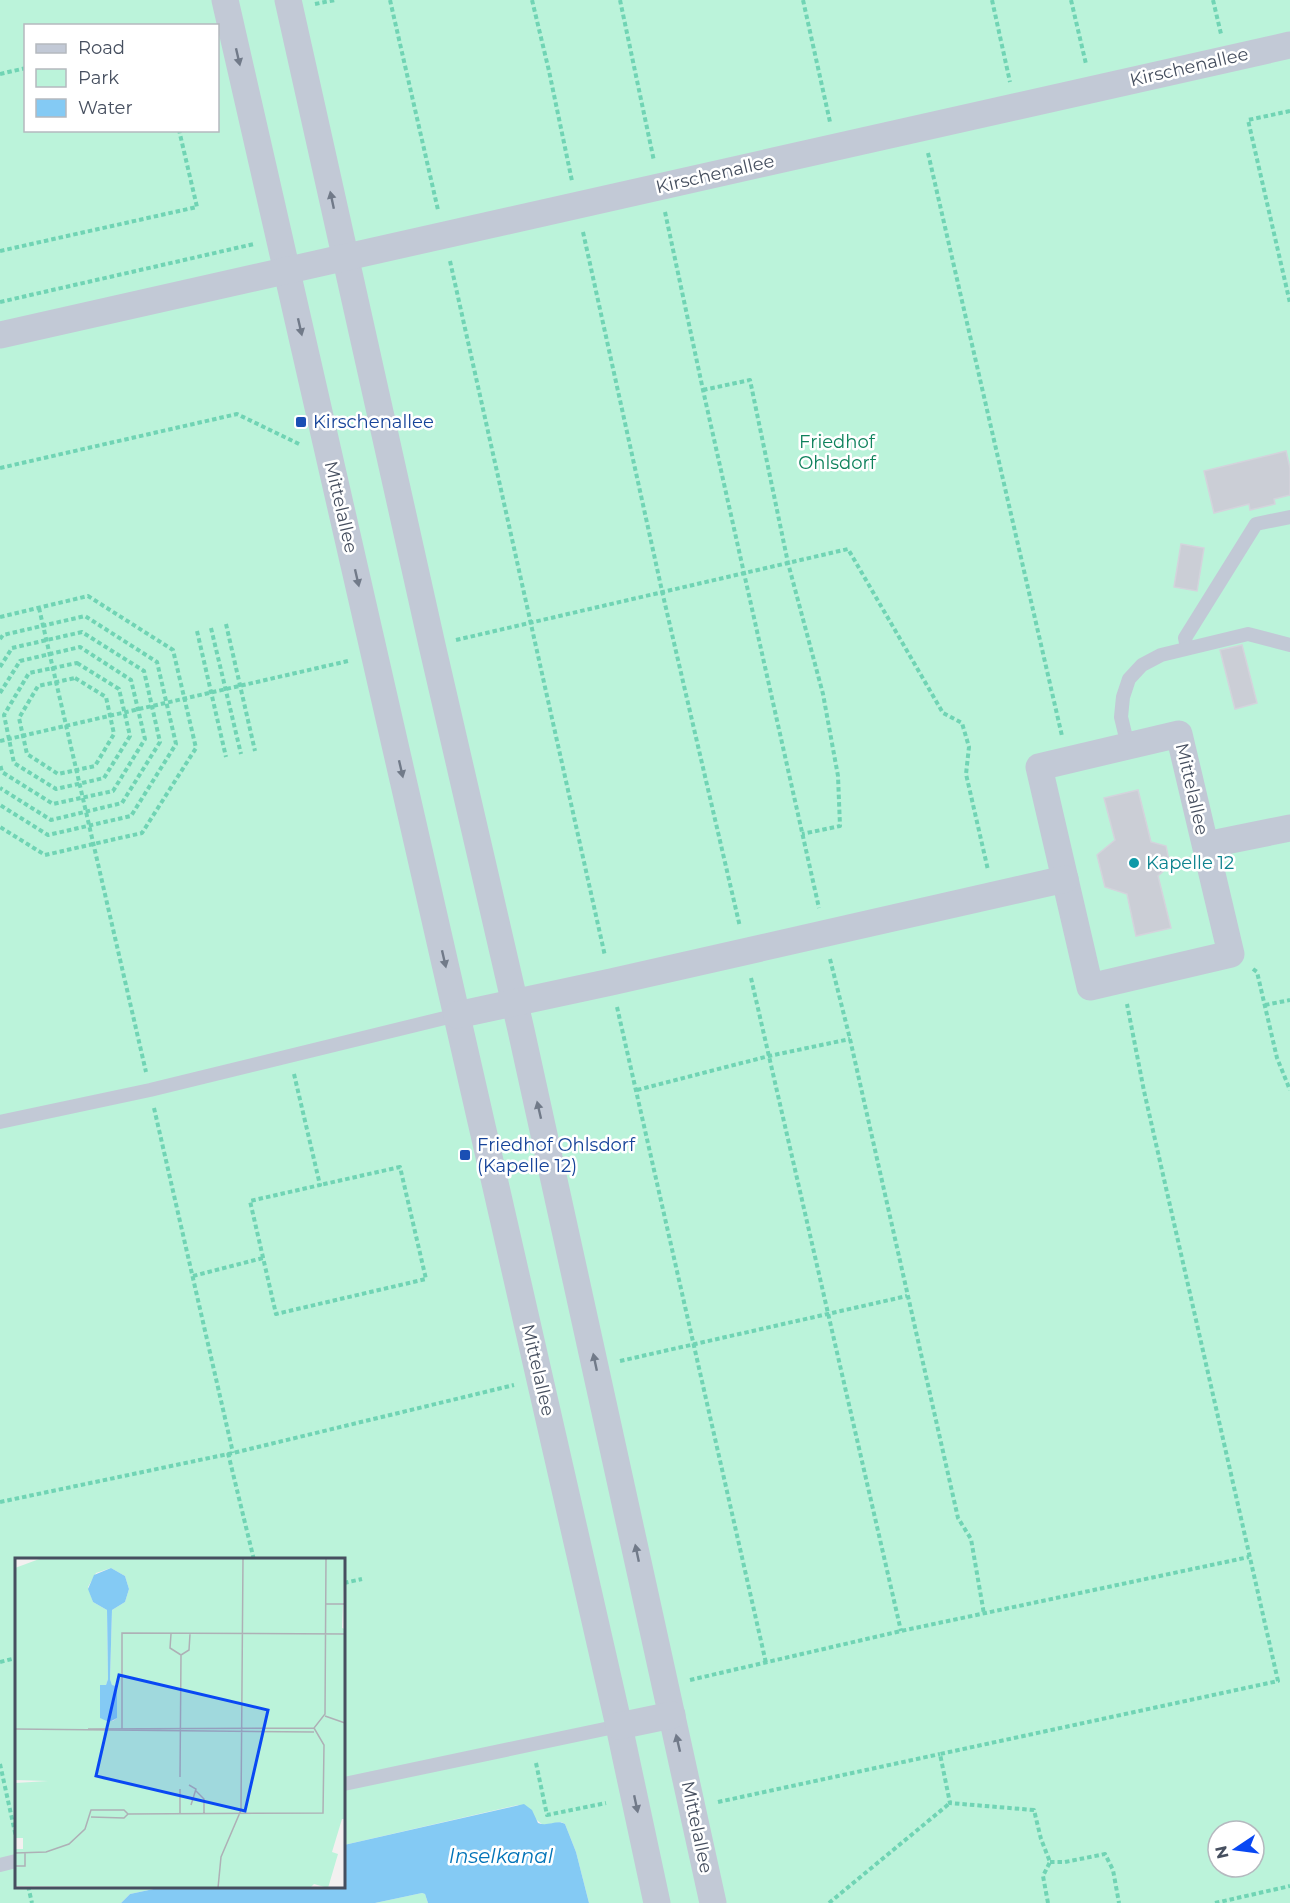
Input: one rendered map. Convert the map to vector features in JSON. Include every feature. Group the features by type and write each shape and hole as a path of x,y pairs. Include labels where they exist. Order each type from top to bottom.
{"street":[{"name":"Mittelallee","path":"225,0 619,1726 657,1903"},
{"name":"Mittelallee","path":"288,0 344,257 515,1003 713,1903"},
{"name":"Kirschenallee","path":"0,335 1290,45"},
{"name":"Mittelallee","path":"1179,734 1231,954 1090,987 1039,767 1128,746 1179,734"},
{"path":"1206,845 1290,828"},
{"path":"457,1015 1065,879"},
{"path":"619,1726 672,1715"}],"lane":[{"path":"1187,648 1185,638 1256,524 1290,517"},
{"path":"1128,746 1122,717 1123,697 1129,679 1142,664 1161,655 1248,634 1290,645"},
{"path":"0,1122 150,1090 457,1015"},
{"path":"345,1784 619,1726"},
{"path":"0,1865 15,1861"}],"path":[{"path":"390,0 692,1344 766,1663"},
{"path":"531,0 549,71 662,591 901,1631"},
{"path":"620,0 703,390 824,933 958,1518 971,1539 984,1614"},
{"path":"802,0 836,146"},
{"path":"992,0 1016,106"},
{"path":"1071,0 1092,88"},
{"path":"1213,0 1226,58"},
{"path":"0,74 24,68"},
{"path":"1290,111 1248,120 1290,303"},
{"path":"922,127 1068,760"},
{"path":"0,250 197,207 179,132"},
{"path":"0,302 280,238"},
{"path":"703,390 750,380 788,563 823,694 838,776 840,826 802,834"},
{"path":"0,468 237,414 303,446 326,440"},
{"path":"432,645 848,549 943,713 962,723 969,747 966,774 993,896"},
{"path":"0,617 88,597 173,650 196,748 142,833 45,855 0,827"},
{"path":"39,608 234,1453"},
{"path":"0,639 3,635 85,616 157,662 176,744 131,816 48,835 0,805"},
{"path":"226,624 255,751"},
{"path":"211,628 240,754"},
{"path":"197,631 226,757"},
{"path":"0,667 12,648 82,632 144,671 160,742 122,803 51,820 0,788"},
{"path":"0,693 20,661 80,647 131,680 145,739 112,791 53,804 2,772 0,764"},
{"path":"0,741 375,655"},
{"path":"77,663 118,689 130,736 104,778 56,789 14,763 4,715 29,673 53,668 77,663"},
{"path":"75,678 106,698 114,734 95,766 58,774 27,754 19,718 38,686 56,682 75,678"},
{"path":"1231,954 1257,972 1277,1058 1290,1090"},
{"path":"693,1807 1278,1681 1144,1091 1122,980"},
{"path":"1265,1005 1290,999"},
{"path":"636,1090 769,1056 850,1039"},
{"path":"290,1056 320,1185"},
{"path":"400,1167 426,1279 276,1314 250,1201 320,1185 400,1167"},
{"path":"193,1276 263,1258"},
{"path":"596,1367 907,1296"},
{"path":"0,1503 234,1453 540,1379"},
{"path":"228,1453 254,1558"},
{"path":"666,1685 901,1631 1249,1557"},
{"path":"345,1583 362,1579"},
{"path":"0,1662 15,1659"},
{"path":"532,1744 547,1815 606,1803"},
{"path":"940,1754 950,1803"},
{"path":"0,1764 15,1832"},
{"path":"830,1903 950,1803 1034,1810 1041,1839 1050,1862 1043,1876 1048,1903"},
{"path":"1050,1862 1065,1862 1105,1854 1113,1870 1119,1903"},
{"path":"1215,1903 1290,1886"},
{"path":"28,1888 32,1903"}],"green space":[{"name":"Friedhof Ohlsdorf","path":"0,0 1290,0 1290,1903 589,1903 576,1852 565,1824 561,1822 543,1825 518,1805 345,1845 345,1558 15,1558 15,1888 158,1888 130,1894 121,1903 0,1903"},
{"path":"425,1894 428,1903 375,1903"}],"water":[{"name":"Inselkanal","path":"524,1804 532,1810 538,1823 565,1824 576,1852 589,1903 428,1903 425,1894 422,1893 375,1903 121,1903 130,1894 158,1888 345,1888 345,1845"}],"building":[{"path":"1286,451 1290,468 1290,495 1274,499 1275,504 1250,510 1249,504 1214,513 1204,471"},
{"path":"1181,544 1204,548 1197,591 1174,587"},
{"path":"1242,645 1257,703 1235,709 1220,650"},
{"name":"Kapelle 12","path":"1138,790 1151,842 1166,846 1170,865 1158,876 1171,928 1136,936 1127,894 1105,887 1097,855 1115,840 1104,798"}],"place":[{"name":"Kirschenallee","path":"301,422"},
{"name":"Kapelle 12","path":"1134,863"},
{"name":"Friedhof Ohlsdorf (Kapelle 12)","path":"465,1155"}]}
